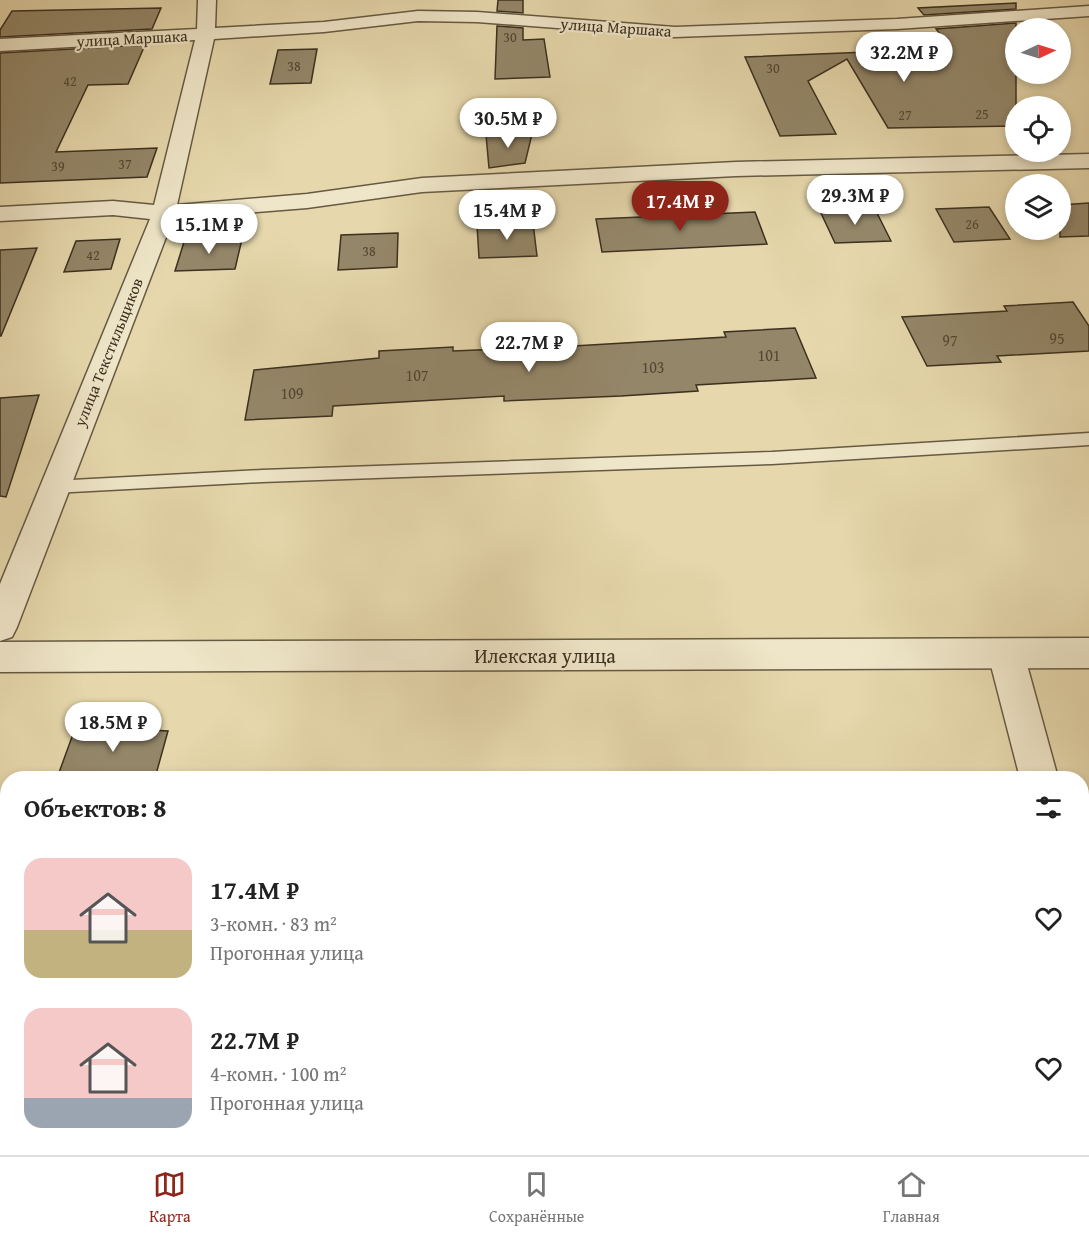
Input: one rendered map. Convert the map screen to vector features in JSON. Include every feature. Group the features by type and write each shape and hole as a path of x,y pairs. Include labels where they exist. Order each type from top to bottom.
{"street":[{"name":"улица Текстильщиков","path":"0,627 53,487 164,213 206,33 207,0"},
{"name":"улица Маршака","path":"0,45 324,27 418,16 512,20 675,32 897,24 1089,11"},
{"path":"0,214 113,208 164,213 307,201 422,185 736,169 1089,161"},
{"name":"Илекская улица","path":"0,657 1089,653"},
{"path":"1006,654 1037,771"}],"lane":[{"path":"53,487 262,476 772,459 1089,439"}],"building":[{"path":"498,0 523,0 523,13 497,11"},
{"path":"1016,3 1016,9 924,15 918,8"},
{"path":"161,8 152,29 0,37 0,30 12,11"},
{"path":"1005,24 1005,84 1016,84 1016,96 1005,96 1005,126 888,128 847,59 808,81 836,134 780,136 745,57 942,49 939,45 949,45 936,29"},
{"path":"497,26 523,28 523,40 544,39 550,77 495,79"},
{"path":"145,45 128,84 88,85 56,152 157,148 147,177 0,183 0,53"},
{"path":"317,49 311,83 270,84 278,50"},
{"path":"532,134 525,163 489,168 486,135"},
{"path":"1089,203 1089,236 1071,237 1071,204"},
{"path":"989,207 1005,231 1005,239 954,242 936,209"},
{"path":"875,209 891,241 835,243 820,211"},
{"path":"755,212 767,244 602,252 596,219"},
{"path":"533,223 537,256 479,258 477,225"},
{"path":"398,233 397,267 338,270 341,235"},
{"path":"120,239 111,269 64,272 76,241"},
{"path":"242,239 235,269 175,271 184,242"},
{"path":"37,248 1,336 0,336 0,250"},
{"path":"1073,302 1089,326 1089,351 997,356 1001,362 927,366 902,317 1007,311 1004,306"},
{"path":"795,328 816,378 696,385 698,391 621,396 504,401 504,396 333,406 332,416 245,420 254,370 379,358 379,351 453,347 453,351 573,346 726,337 724,332"},
{"path":"39,395 6,497 0,496 0,398"},
{"path":"76,726 168,731 157,771 60,771"}]}
